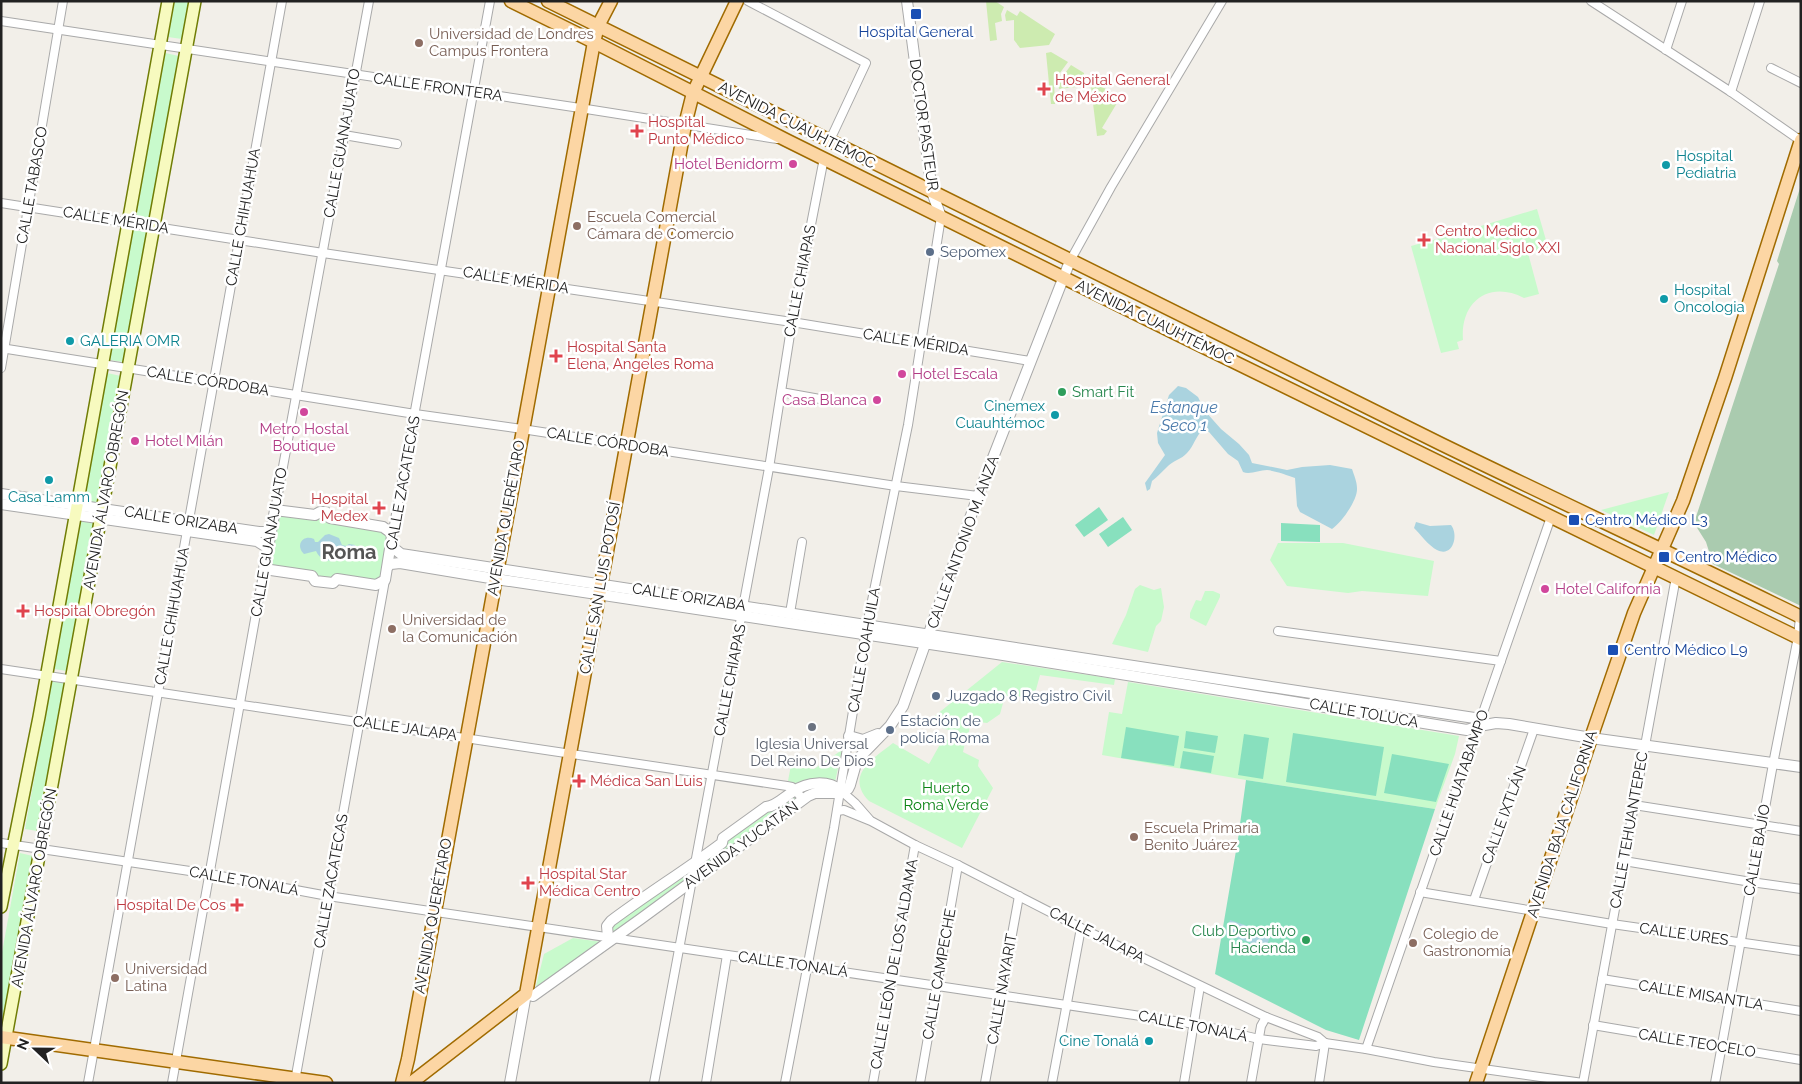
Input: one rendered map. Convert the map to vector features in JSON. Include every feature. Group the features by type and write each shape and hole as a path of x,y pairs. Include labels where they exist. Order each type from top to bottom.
{"main road":[{"name":"AVENIDA ÁLVARO OBREGÓN","path":"1,907 7,844 46,675 168,1"},
{"name":"AVENIDA ÁLVARO OBREGÓN","path":"1,1064 4,1037 41,850 195,1"},
{"name":"AVENIDA CUAUHTÉMOC","path":"511,1 1174,333 1799,638"},
{"name":"AVENIDA CUAUHTÉMOC","path":"548,1 1450,448 1800,617"},
{"name":"AVENIDA QUERÉTARO","path":"402,1083 408,1060 594,42 598,26 611,1"},
{"name":"CALLE SAN LUIS POTOSÍ","path":"526,994 685,126 693,93 737,1"},
{"name":"AVENIDA BAJA CALIFORNIA","path":"1476,1083 1590,738 1634,613 1683,501 1801,141"},
{"name":"AVENIDA YUCATÁN","path":"411,1083 423,1078 526,994"},
{"path":"4,1037 295,1081 326,1083"}],"street":[{"name":"CALLE TABASCO","path":"1,368 63,1"},
{"name":"CALLE CHIHUAHUA","path":"88,1083 282,1"},
{"name":"CALLE GUANAJUATO","path":"172,1083 368,1"},
{"name":"CALLE ZACATECAS","path":"295,1081 490,1"},
{"path":"748,1 866,63 830,140"},
{"name":"DOCTOR PASTEUR","path":"907,1 932,192 941,217"},
{"path":"1070,261 1111,187 1222,1"},
{"path":"1591,1 1731,92 1801,141"},
{"path":"1666,50 1682,1"},
{"path":"1731,92 1760,1"},
{"name":"CALLE FRONTERA","path":"1,21 786,140"},
{"path":"1771,68 1801,83"},
{"path":"344,135 397,144"},
{"name":"CALLE CHIAPAS","path":"654,1083 769,468 792,322 824,158"},
{"name":"CALLE MÉRIDA","path":"1,203 653,300 1030,361"},
{"name":"CALLE COAHUILA","path":"785,1083 837,811 866,630 896,486 941,217"},
{"name":"CALLE ANTONIO M. ANZA","path":"840,790 848,789 857,760 893,722 903,706 978,496 1070,261"},
{"name":"CALLE CÓRDOBA","path":"3,348 214,383 296,394 769,468 978,496"},
{"path":"781,392 831,401"},
{"name":"CALLE ORIZABA","path":"1,494 76,509 188,526 262,533 271,529"},
{"name":"CALLE ORIZABA","path":"1,504 76,509"},
{"name":"CALLE ORIZABA","path":"275,510 315,515 320,512 326,512 330,518 383,527 390,532 392,541 401,554 496,573 928,639"},
{"name":"CALLE HUATABAMPO","path":"1366,1049 1551,517"},
{"name":"CALLE ORIZABA","path":"188,526 257,541 268,548"},
{"path":"790,613 802,542"},
{"name":"CALLE ORIZABA","path":"388,566 400,563 496,573"},
{"path":"264,569 312,576 316,581 333,583 337,579 376,585 385,580"},
{"name":"CALLE TEHUANTEPEC","path":"1583,1083 1676,578"},
{"name":"CALLE ORIZABA","path":"742,610 790,613 866,630"},
{"name":"CALLE BAJÍO","path":"1715,1083 1773,764 1799,638 1800,617"},
{"path":"1278,631 1501,662"},
{"name":"CALLE TOLUCA","path":"928,639 1183,678 1467,730 1480,722 1510,724 1590,738 1801,768"},
{"name":"CALLE JALAPA","path":"1,669 787,786 795,790"},
{"name":"CALLE IXTLÁN","path":"1474,900 1534,729"},
{"path":"849,736 863,740 884,732"},
{"name":"AVENIDA YUCATÁN","path":"526,994 533,996 611,937 803,799 815,792 836,793 840,790 823,784 808,785 795,790 771,807 766,807 723,838 722,843 694,864 651,891 611,921 607,926 611,937"},
{"path":"795,790 803,799"},
{"name":"CALLE JALAPA","path":"840,790 871,821"},
{"path":"1634,805 1801,831"},
{"name":"CALLE JALAPA","path":"837,811 844,810 871,821 1081,928 1266,1017 1318,1037 1325,1043"},
{"name":"CALLE TONALÁ","path":"7,844 210,874 328,896 1067,1004 1195,1024 1259,1039 1316,1046 1325,1043 1480,1069 1583,1083"},
{"name":"CALLE LEÓN DE LOS ALDAMA","path":"873,1083 890,978 915,845"},
{"path":"1624,861 1801,889"},
{"name":"CALLE CAMPECHE","path":"920,1083 958,865"},
{"name":"CALLE URES","path":"1420,892 1612,924 1801,951"},
{"name":"CALLE NAYARIT","path":"985,1083 1019,896"},
{"path":"1052,1083 1081,928"},
{"path":"706,1083 727,955"},
{"name":"CALLE MISANTLA","path":"1602,979 1801,1011"},
{"path":"1184,1083 1200,986"},
{"name":"CALLE SAN LUIS POTOSÍ","path":"510,1083 526,994"},
{"path":"1251,1083 1261,1026 1266,1017"},
{"name":"CALLE TEOCELO","path":"1593,1026 1801,1060"},
{"path":"1319,1083 1325,1043"}],"green space":[{"path":"175,1 189,1 182,39 168,37"},
{"path":"986,1 995,1 1004,7 1001,14 1002,21 995,23 997,40 990,41"},
{"path":"1007,10 1017,16 1020,11 1055,34 1049,45 1020,48 1014,40 1014,20 1006,21 1005,15"},
{"path":"1051,52 1068,62 1054,81 1055,104 1051,104 1046,53"},
{"path":"165,53 179,56 149,220 136,217"},
{"path":"1071,65 1084,73 1085,86 1059,89 1058,83"},
{"path":"1090,79 1120,98 1102,128 1107,131 1104,135 1097,136"},
{"path":"1800,188 1801,606 1713,564 1706,542 1694,523 1779,264 1777,261"},
{"path":"1537,209 1548,247 1528,253 1539,294 1524,298 1511,293 1499,292 1489,293 1479,298 1466,315 1463,327 1463,340 1457,342 1459,349 1441,353 1411,246"},
{"path":"133,230 147,232 123,362 110,360"},
{"path":"107,373 121,376 97,504 84,502"},
{"path":"1669,492 1654,535 1601,510"},
{"path":"1099,507 1108,520 1084,537 1075,525"},
{"path":"275,510 320,512 390,532 380,584 264,569"},
{"path":"1123,517 1132,530 1108,547 1099,534"},
{"path":"81,521 94,523 67,671 54,669"},
{"path":"1281,523 1320,525 1320,542 1281,541"},
{"path":"1278,543 1343,543 1434,561 1428,596 1362,591 1348,593 1287,586 1270,560"},
{"path":"1140,585 1154,590 1161,588 1164,607 1161,621 1156,626 1148,652 1112,644 1126,615 1135,589"},
{"path":"1205,591 1213,591 1220,594 1206,626 1190,618 1190,613 1196,600 1201,601"},
{"path":"1002,662 1115,679 1114,685 1040,675 1034,697 1005,696 1000,714 987,723 971,721 968,736 926,723"},
{"path":"52,681 64,683 37,831 25,829"},
{"path":"1128,682 1459,736 1455,754 1435,809 1246,780 1102,755 1109,712 1122,714"},
{"path":"1126,727 1179,736 1174,766 1121,758"},
{"path":"1186,731 1218,736 1215,753 1184,748"},
{"path":"1293,733 1384,747 1376,796 1286,782"},
{"path":"1244,734 1269,738 1263,779 1238,775"},
{"name":"Huerto Roma Verde","path":"943,739 965,743 963,752 979,760 978,766 993,788 962,848 869,801 862,792 860,783 864,768 893,743 929,764"},
{"path":"842,750 835,782 821,780 795,783 788,781 791,765 814,769"},
{"path":"1183,751 1214,756 1211,773 1180,768"},
{"path":"1392,754 1449,764 1436,802 1384,793"},
{"name":"Club Deportivo Hacienda","path":"1246,780 1435,809 1359,1040 1326,1030 1215,974"},
{"path":"793,794 797,797 795,799 695,872 696,864 765,810"},
{"path":"20,853 33,856 1,1029 1,958"},
{"path":"691,868 689,878 612,934 608,926"},
{"path":"573,938 602,942 535,990 544,954"}],"water":[{"name":"Estanque Seco 1","path":"1178,386 1186,388 1198,397 1205,411 1249,455 1252,463 1287,470 1330,465 1352,469 1357,493 1344,517 1332,529 1300,512 1297,506 1295,478 1267,470 1243,472 1238,461 1228,454 1209,432 1203,430 1187,453 1169,465 1152,481 1150,489 1147,491 1145,483 1165,455 1158,443 1157,433 1169,395"},
{"path":"1416,522 1430,526 1451,525 1454,539 1451,548 1443,552 1434,548 1414,528"},
{"path":"329,534 339,538 342,545 355,545 357,552 355,556 350,560 340,555 332,561 322,559 316,551 304,554 301,551 300,544 304,539 310,538 318,542 325,535"},
{"path":"1230,920 1271,934 1266,948 1225,934"}],"place":[{"name":"Hospital General","path":"916,14"},
{"name":"Universidad de Londres Campus Frontera","path":"419,43"},
{"name":"Hospital General de México","path":"1044,89"},
{"name":"Hospital Punto Médico","path":"637,131"},
{"name":"Hotel Benidorm","path":"793,164"},
{"name":"Hospital Pediatria","path":"1666,165"},
{"name":"Escuela Comercial Cámara de Comercio","path":"577,226"},
{"name":"Centro Medico Nacional Siglo XXI","path":"1424,240"},
{"name":"Sepomex","path":"930,252"},
{"name":"Hospital Oncologia","path":"1664,299"},
{"name":"GALERIA OMR","path":"70,341"},
{"name":"Hospital Santa Elena, Angeles Roma","path":"556,356"},
{"name":"Hotel Escala","path":"902,374"},
{"name":"Smart Fit","path":"1062,392"},
{"name":"Casa Blanca","path":"877,400"},
{"name":"Metro Hostal Boutique","path":"304,412"},
{"name":"Cinemex Cuauhtémoc","path":"1055,415"},
{"name":"Hotel Milán","path":"135,441"},
{"name":"Casa Lamm","path":"49,480"},
{"name":"Hospital Medex","path":"379,508"},
{"name":"Centro Médico L3","path":"1574,520"},
{"name":"Centro Médico","path":"1664,557"},
{"name":"Hotel California","path":"1545,589"},
{"name":"Hospital Obregón","path":"23,611"},
{"name":"Universidad de la Comunicación","path":"392,629"},
{"name":"Centro Médico L9","path":"1613,650"},
{"name":"Juzgado 8 Registro Civil","path":"936,696"},
{"name":"Iglesia Universal Del Reino De Dios","path":"812,727"},
{"name":"Estación de policía Roma","path":"890,730"},
{"name":"Médica San Luis","path":"579,781"},
{"name":"Escuela Primaria Benito Juárez","path":"1134,837"},
{"name":"Hospital Star Médica Centro","path":"528,883"},
{"name":"Hospital De Cos","path":"237,905"},
{"name":"Club Deportivo Hacienda","path":"1306,940"},
{"name":"Colegio de Gastronomía","path":"1413,943"},
{"name":"Universidad Latina","path":"115,978"},
{"name":"Cine Tonalá","path":"1149,1041"}],"district":[{"name":"Roma","path":"349,552"}]}
